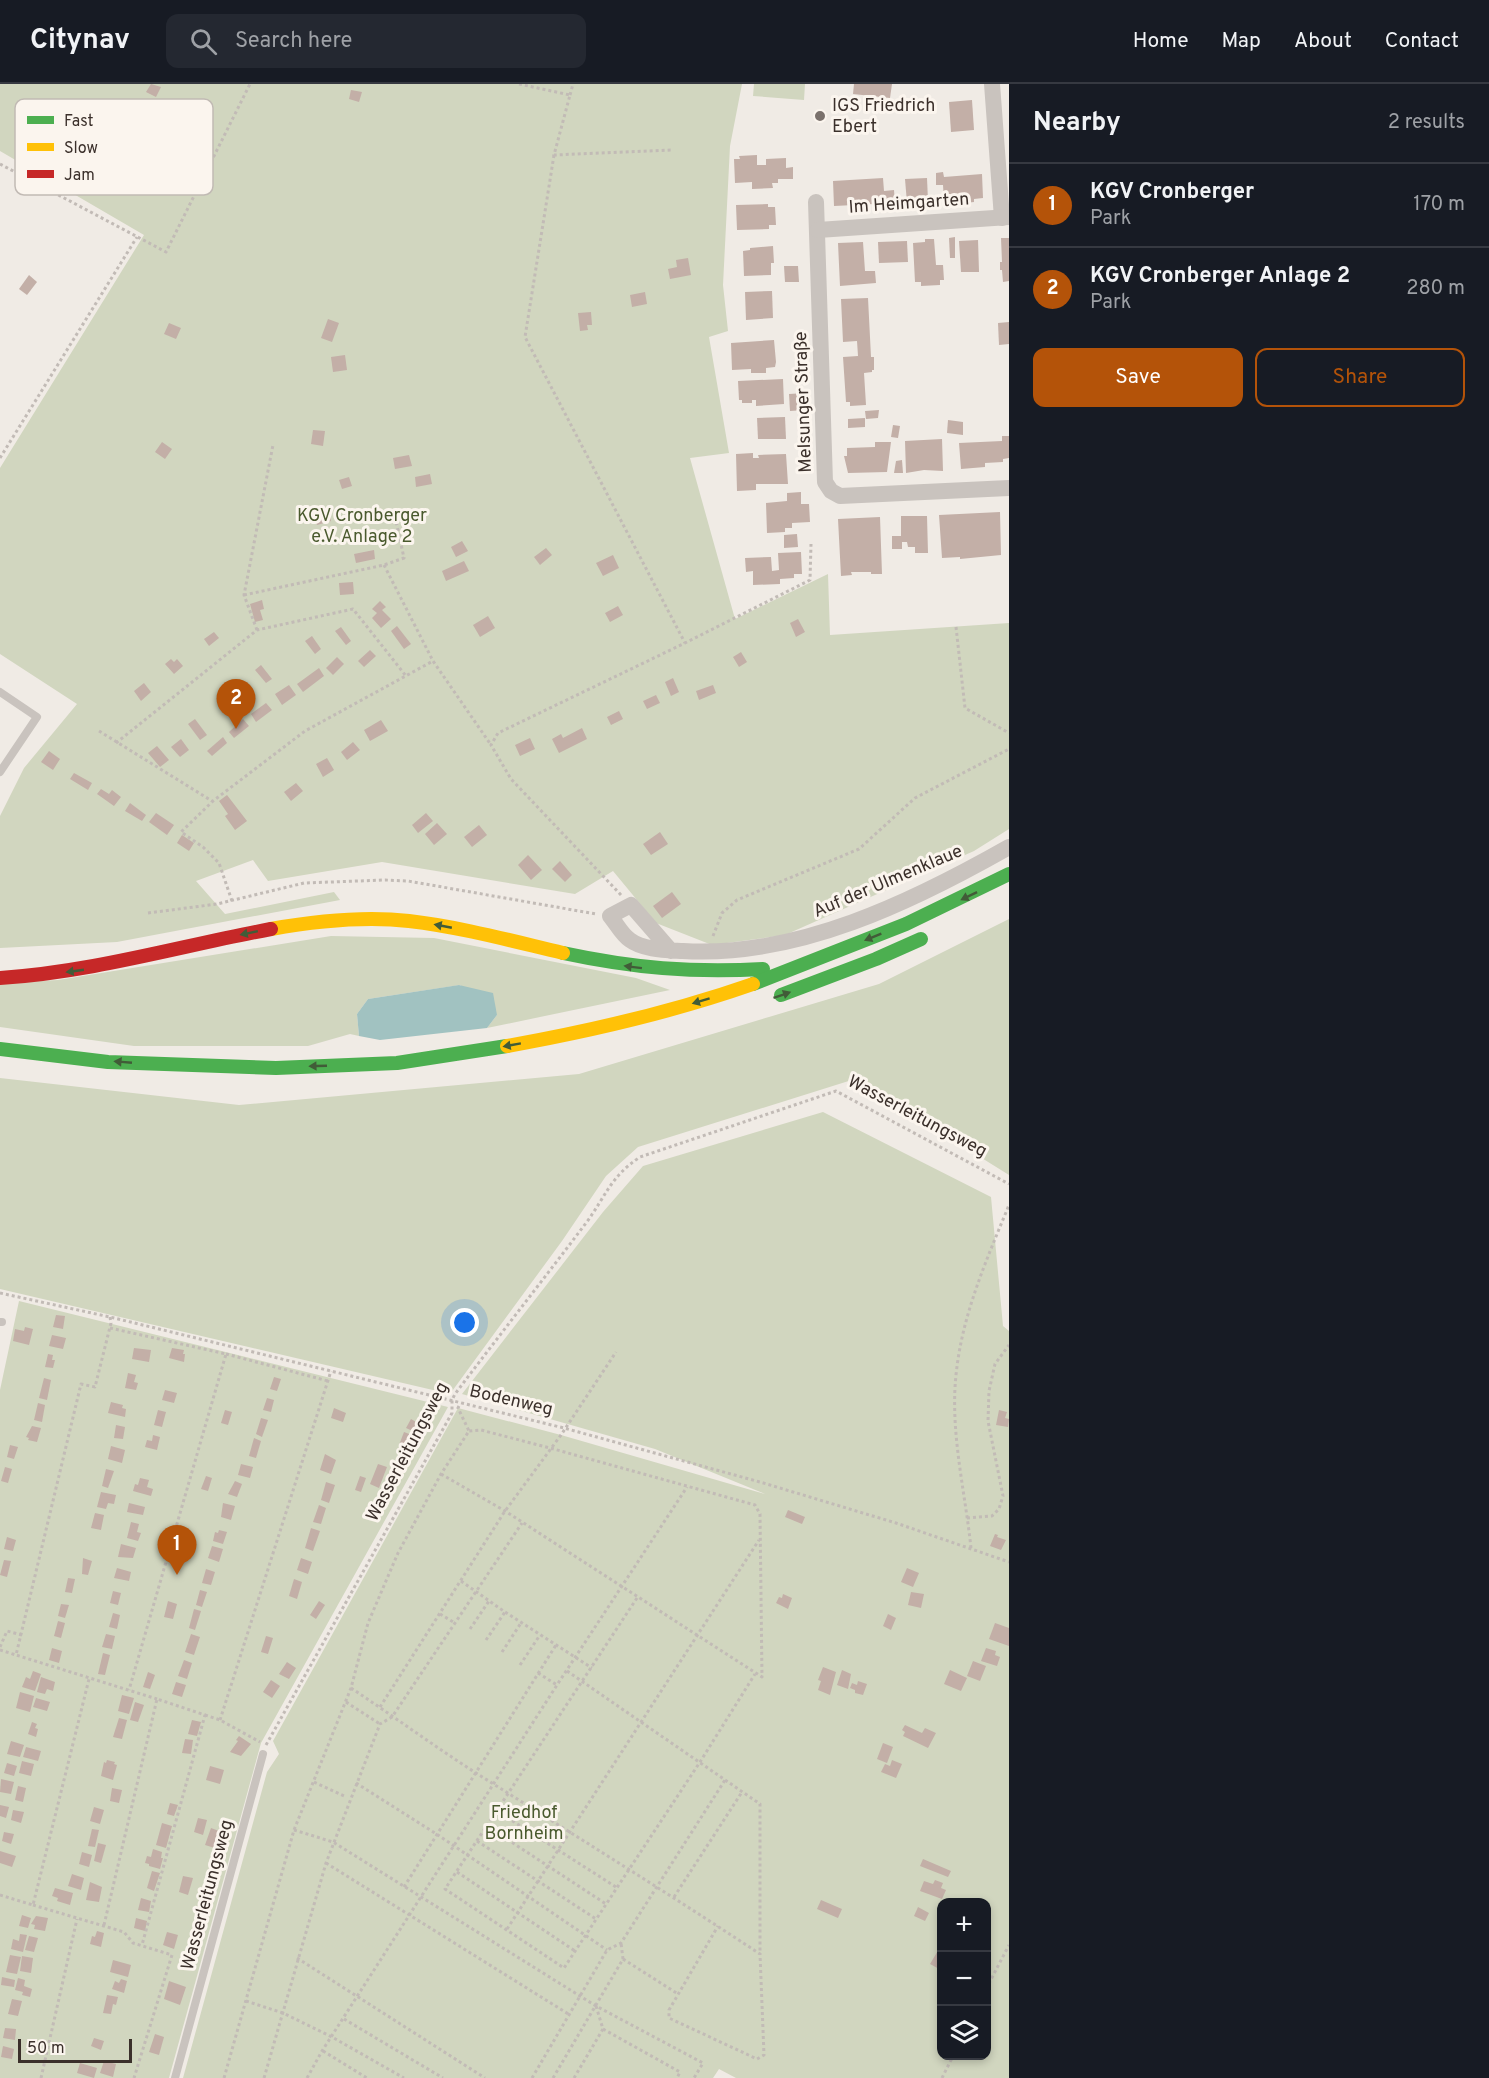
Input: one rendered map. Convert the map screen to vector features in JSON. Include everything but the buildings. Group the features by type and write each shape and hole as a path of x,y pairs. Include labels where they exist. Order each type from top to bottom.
{"highway":[{"path":"0,1049 93,1060 207,1067 281,1068 382,1064 465,1053 573,1034 721,995 927,916 974,894 1009,874"},
{"path":"0,978 87,969 253,933 348,919 415,921 622,965 664,971 711,972 796,968"},
{"path":"765,1000 865,963 933,933"}],"street":[{"name":"Im Heimgarten","path":"818,230 1006,217 992,84"},
{"name":"Melsunger Straße","path":"816,202 825,482 831,491 840,496 1009,488"},
{"name":"Auf der Ulmenklaue","path":"610,916 629,940 640,946 671,951 707,952 753,949 819,934 855,921 927,890 1009,847"},
{"path":"610,916 631,905 671,951"}],"lane":[{"path":"0,692 38,717 0,772"},
{"name":"Wasserleitungsweg","path":"175,2078 264,1750"}],"path":[{"path":"213,158 250,84"},
{"path":"519,84 570,95"},
{"path":"573,84 554,155 525,337 685,643"},
{"path":"554,155 671,150"},
{"path":"0,164 15,172"},
{"path":"58,195 166,252 194,195"},
{"path":"0,458 136,237"},
{"path":"257,630 244,595 273,446"},
{"path":"244,595 384,565 404,558 396,521"},
{"path":"491,746 498,733 810,580 811,544"},
{"path":"384,565 433,661 511,779 631,905"},
{"path":"116,743 257,630 353,609 406,676"},
{"path":"956,627 965,708 1009,733"},
{"path":"231,901 219,863 203,847 181,832 213,801 305,731 433,661"},
{"path":"99,731 213,801"},
{"path":"707,952 722,913 737,900 859,849 915,798 1009,749"},
{"path":"148,913 231,901 304,883 385,880 610,916"},
{"name":"Wasserleitungsweg","path":"264,1750 452,1413 452,1400 588,1221 614,1179 629,1164 640,1157 836,1091 1009,1185"},
{"path":"971,1548 956,1446 955,1376 963,1327 975,1289 1009,1205"},
{"name":"Bodenweg","path":"0,1293 110,1317 564,1428 760,1482 1009,1562"},
{"path":"16,1655 81,1384 95,1387 110,1317"},
{"path":"109,1328 226,1354 328,1381"},
{"path":"968,1518 992,1516 999,1509 1003,1496 988,1421 989,1391 995,1364 1009,1345"},
{"path":"380,1707 505,1512 616,1352"},
{"path":"129,1690 226,1354"},
{"path":"220,1720 331,1371"},
{"path":"460,1404 458,1408 469,1431"},
{"path":"441,1474 505,1512 637,1599 762,1677 760,1514 755,1505 481,1430 469,1431"},
{"path":"224,2078 294,1830 346,1702 368,1623 398,1553 441,1474 469,1431"},
{"path":"307,2078 322,2050 687,1487"},
{"path":"264,2078 326,1863 380,1724 392,1716 522,1523"},
{"path":"507,1929 759,1539"},
{"path":"461,1581 592,1668"},
{"path":"637,1599 446,1889 564,1968 700,1762 755,1673"},
{"path":"470,1629 489,1601"},
{"path":"486,1640 505,1612"},
{"path":"440,1614 455,1623"},
{"path":"502,1652 521,1623"},
{"path":"22,1635 7,1631 0,1649 220,1720 264,1750"},
{"path":"520,1665 540,1635"},
{"path":"404,1887 556,1645"},
{"path":"567,1671 760,1804 760,1954 764,2055 757,2059 669,2018 669,2010 718,1926"},
{"path":"538,1672 557,1685"},
{"path":"33,1905 89,1678"},
{"path":"351,1688 476,1773 571,1831 760,1954"},
{"path":"104,1925 157,1699"},
{"path":"346,1702 380,1724"},
{"path":"142,1945 205,1715"},
{"path":"532,2078 607,1950 621,1943 726,1780"},
{"path":"314,1782 344,1796"},
{"path":"356,1783 438,1835 607,1950"},
{"path":"674,1897 742,1792"},
{"path":"497,1811 616,1887"},
{"path":"488,1826 606,1904"},
{"path":"294,1830 333,1842 596,2006 703,2063 694,2078"},
{"path":"477,1841 596,1919"},
{"path":"326,1863 570,2015"},
{"path":"456,1872 576,1951"},
{"path":"0,1895 104,1925 124,1932 133,1943 172,1955 134,2078"},
{"path":"41,2078 77,1919"},
{"path":"553,2078 623,1959 621,1943"},
{"path":"991,1981 1009,1945"},
{"path":"297,1958 485,2078"},
{"path":"623,1959 678,1994"},
{"path":"246,2001 283,2013 332,2037 404,2078"},
{"path":"596,2006 603,2029 680,2072 677,2078"},
{"path":"344,2019 443,2078"},
{"path":"574,2078 603,2029"},
{"path":"322,2050 368,2078"},
{"path":"942,2078 951,2060"}],"green space":[{"name":"KGV Cronberger e.V. Anlage 2","path":"0,84 742,84 730,146 723,285 728,331 709,337 729,453 690,458 735,619 828,574 830,635 1009,623 1009,829 974,851 785,935 712,945 656,923 613,871 575,894 382,862 268,881 253,860 196,881 225,914 334,892 340,900 117,942 0,948 0,816 24,768 77,704 0,654 0,468 144,235 75,195 213,195 213,99 15,99 15,160 0,151"},
{"path":"754,84 805,84 804,100 753,96"},
{"path":"1009,919 1009,1175 855,1079 638,1147 606,1176 562,1241 450,1394 0,1289 0,1078 239,1105 579,1074 879,984"},
{"path":"331,936 434,938 636,978 670,990 487,1028 497,1015 460,985 368,999 357,1014 359,1036 350,1034 308,1046 134,1046 0,1027 0,983 58,980"},
{"name":"Friedhof Bornheim","path":"823,1112 991,1197 1003,1326 1009,1331 1009,2078 736,2078 719,2069 713,2078 183,2078 267,1772 279,1754 273,1741 458,1408 765,1494 655,1449 462,1394 603,1212 643,1166"},
{"path":"19,1301 448,1407 261,1743 169,2078 0,2078 0,1390"}],"water":[{"path":"459,985 493,993 497,1015 487,1028 380,1040 359,1036 357,1014 368,999"}],"traffic: fast":[{"path":"753,984 906,924 1009,874"},
{"path":"781,995 876,959 921,939"},
{"path":"563,953 663,968 763,969"},
{"path":"0,1049 108,1062 276,1068 397,1063 507,1046"}],"traffic: slow":[{"path":"271,929 340,920 409,921 467,931 563,953"},
{"path":"507,1046 632,1020 753,984"}],"traffic: jam":[{"path":"0,978 103,964 271,929"}],"place":[{"name":"IGS Friedrich Ebert","path":"820,116"},
{"name":"KGV Cronberger Anlage 2","path":"236,729"},
{"name":"KGV Cronberger","path":"177,1575"}]}
